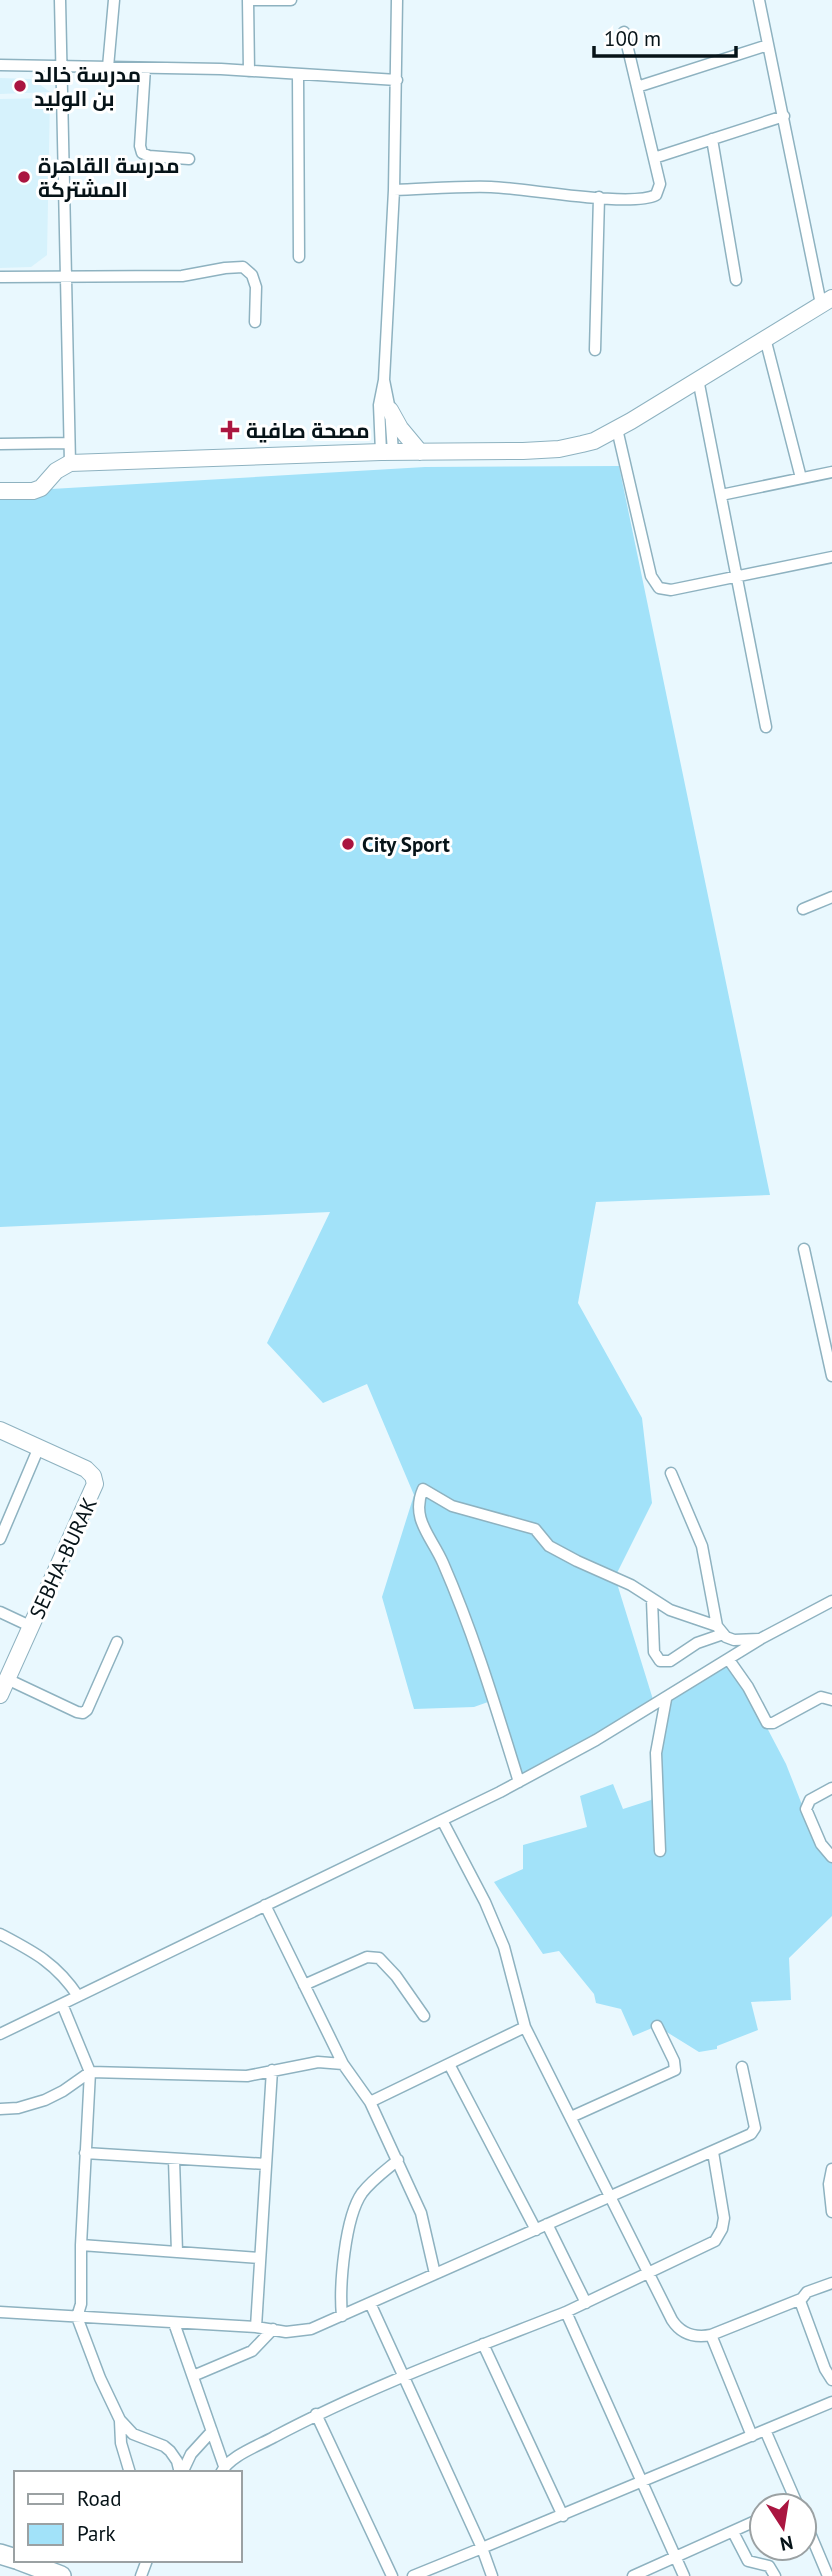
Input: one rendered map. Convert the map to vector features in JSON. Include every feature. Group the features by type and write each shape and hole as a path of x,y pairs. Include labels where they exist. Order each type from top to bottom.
{"highway":[{"path":"22,2562 61,2576"}],"street":[{"path":"60,0 71,463"},
{"path":"108,67 114,0"},
{"path":"249,71 248,0 291,0"},
{"path":"387,452 379,405 384,380 394,190 397,0"},
{"path":"0,491 33,491 41,488 56,471 71,463 559,449 594,441 826,301 759,0"},
{"path":"394,190 490,187 599,197 643,199 656,195 660,187 624,32"},
{"path":"637,87 768,45"},
{"path":"0,65 249,71 397,80"},
{"path":"145,68 139,146 142,153 189,159"},
{"path":"299,74 299,257"},
{"path":"654,158 784,116"},
{"path":"712,139 736,280"},
{"path":"595,349 599,197"},
{"path":"0,277 182,276 225,268 243,268 252,275 256,287 255,323"},
{"path":"765,338 801,478"},
{"path":"698,379 766,727"},
{"path":"384,380 390,410 387,452"},
{"path":"390,410 400,428 420,452"},
{"path":"617,429 651,576 655,584 663,590 832,557"},
{"path":"0,444 69,443"},
{"path":"721,495 832,472"},
{"path":"803,909 832,897"},
{"path":"804,1249 832,1376"},
{"name":"SEBHA-BURAK","path":"0,1430 90,1472 95,1489 0,1695"},
{"path":"0,1538 39,1447"},
{"path":"671,1474 702,1546 720,1630"},
{"path":"519,1782 462,1608 441,1558 424,1529 417,1503 423,1489 452,1506 535,1529 549,1546 576,1561 631,1585 652,1600 720,1630 738,1641 762,1638"},
{"path":"652,1600 654,1652 660,1661 670,1661 720,1630"},
{"path":"0,2034 519,1782 666,1699 762,1638 832,1601"},
{"path":"0,1612 32,1627"},
{"path":"7,1679 83,1713 117,1642"},
{"path":"729,1660 748,1687 767,1723 773,1723 821,1697 832,1700"},
{"path":"660,1850 656,1753 666,1699"},
{"path":"832,1788 810,1800 806,1809 821,1844 832,1857"},
{"path":"442,1820 485,1902 504,1947 525,2027 676,2326 694,2336 711,2335 832,2283"},
{"path":"265,1905 343,2064 370,2102 398,2160 426,2230 435,2274"},
{"path":"0,1934 49,1961 65,1977 78,1996"},
{"path":"304,1985 373,1956 384,1961 424,2016"},
{"path":"62,2004 90,2071 81,2245 81,2304 77,2317 100,2378 120,2420 133,2434 170,2451 180,2471"},
{"path":"571,2117 675,2070 674,2061 657,2026"},
{"path":"370,2102 525,2027"},
{"path":"0,2109 19,2108 45,2100 63,2091 90,2071 247,2076 318,2062 343,2064"},
{"path":"449,2064 536,2230"},
{"path":"0,2312 303,2331 755,2131 742,2067"},
{"path":"256,2327 272,2070"},
{"path":"173,2323 212,2431 223,2470 316,2414 403,2375 566,2312 708,2246 720,2232 724,2218 713,2151"},
{"path":"85,2153 266,2164"},
{"path":"174,2160 177,2252"},
{"path":"342,2316 344,2270 354,2207 369,2185 398,2160"},
{"path":"832,2169 828,2184 832,2212"},
{"path":"547,2224 586,2303"},
{"path":"81,2245 260,2258"},
{"path":"800,2299 806,2322 832,2380"},
{"path":"370,2303 482,2548 492,2576"},
{"path":"566,2312 684,2576"},
{"path":"193,2376 244,2355 261,2344 273,2329"},
{"path":"711,2335 751,2436"},
{"path":"483,2344 563,2516"},
{"path":"413,2576 563,2516 832,2402"},
{"path":"316,2414 392,2576"},
{"path":"120,2420 121,2443 129,2471"},
{"path":"765,2430 790,2492"},
{"path":"182,2471 191,2454 212,2431"},
{"path":"633,2576 748,2525"},
{"path":"733,2532 748,2561 769,2566 775,2576"},
{"path":"818,2552 828,2576"}],"shaded area":[{"name":"مدرسة خالد بن الوليد","path":"0,78 32,79 50,92 0,94"},
{"name":"مدرسة القاهرة المشتركة","path":"50,98 47,255 31,267 0,268 0,99"}],"green space":[{"name":"City Sport","path":"619,466 770,1195 596,1202 578,1303 642,1418 652,1503 615,1577 655,1706 515,1784 488,1702 474,1707 414,1709 382,1597 414,1495 367,1384 323,1403 267,1343 330,1212 0,1227 0,492 425,467"},
{"path":"732,1661 786,1764 815,1838 832,1861 832,1916 789,1958 791,2000 751,2002 758,2030 717,2046 717,2049 699,2052 657,2026 633,2036 621,2009 596,2003 594,1994 559,1951 543,1954 494,1882 523,1869 523,1845 587,1827 580,1796 613,1784 623,1809 651,1800 656,1784 666,1699"}],"place":[{"name":"مدرسة خالد بن الوليد","path":"20,86"},
{"name":"مدرسة القاهرة المشتركة","path":"24,177"},
{"name":"مصحة صافية","path":"230,430"},
{"name":"City Sport","path":"348,844"}]}
